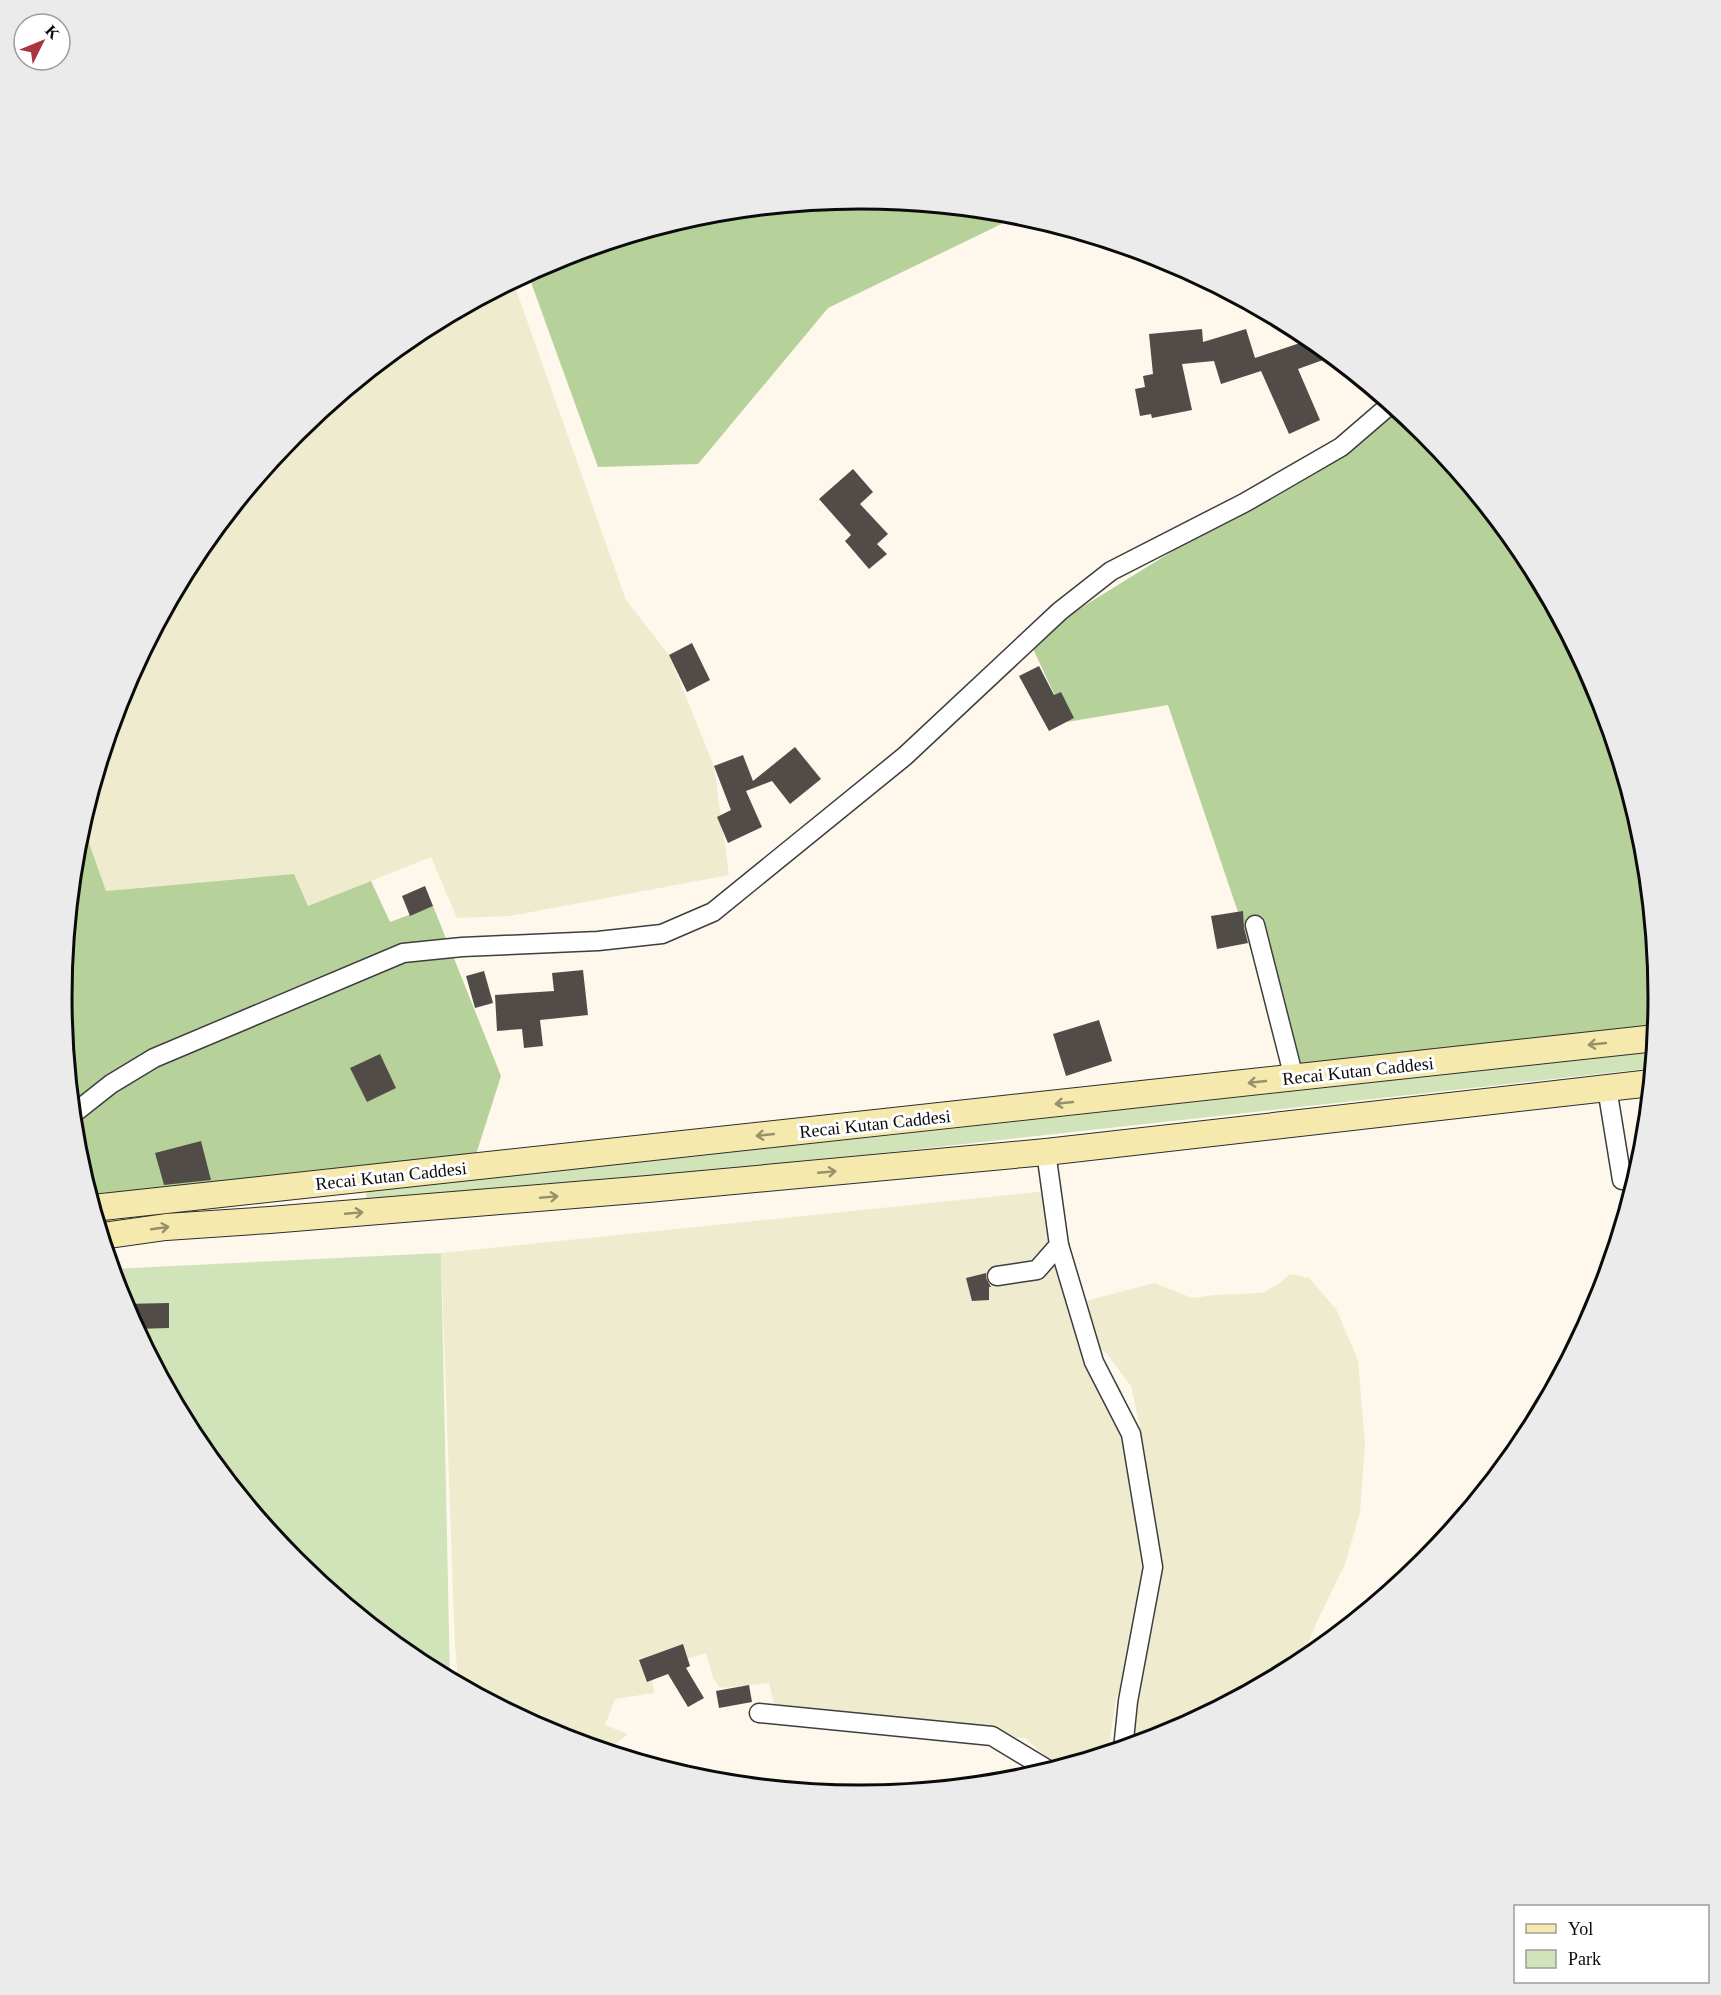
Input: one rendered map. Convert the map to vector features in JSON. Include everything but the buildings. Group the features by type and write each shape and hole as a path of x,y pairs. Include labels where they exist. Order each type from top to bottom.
{"main road":[{"name":"Recai Kutan Caddesi","path":"101,1207 1647,1039"},
{"name":"Recai Kutan Caddesi","path":"109,1235 166,1227 648,1189 1046,1152 1644,1084"}],"street":[{"path":"80,1108 111,1084 154,1058 403,952 598,941 662,934 713,912 905,756 1060,611 1111,571 1244,503 1341,447 1385,409"},
{"path":"1255,925 1294,1078"},
{"path":"1607,1088 1622,1180"},
{"path":"1046,1152 1059,1245 1094,1362 1131,1434 1154,1567 1128,1701 1125,1740"},
{"path":"997,1276 1037,1270 1059,1245"},
{"path":"759,1713 992,1736 1040,1765"}],"shaded area":[{"path":"516,288 626,600 669,655 714,766 729,875 510,916 457,918 431,857 308,906 293,874 106,891 88,840 99,793 132,696 153,649 205,559 235,517 268,478 303,440 341,405 380,372 422,342"},
{"path":"1048,1191 1072,1304 1110,1375 1121,1390 1131,1434 1147,1568 1135,1650 1116,1699 1109,1745 1052,1762 1025,1738 960,1735 774,1704 769,1683 720,1688 713,1678 706,1653 651,1669 654,1693 615,1699 605,1725 628,1734 613,1746 559,1726 512,1705 458,1675 455,1648 441,1253"},
{"path":"1290,1274 1309,1278 1336,1309 1358,1360 1365,1444 1360,1512 1345,1564 1306,1648 1209,1705 1121,1741 1155,1616 1153,1567 1140,1427 1131,1386 1106,1353 1093,1343 1084,1321 1085,1301 1155,1283 1192,1298 1262,1293"}],"green space":[{"path":"860,209 912,211 1004,223 828,308 698,464 598,467 531,282 607,251 656,236 707,224 758,216"},
{"path":"1384,409 1418,440 1453,478 1486,517 1516,559 1568,649 1607,744 1622,793 1634,844 1642,895 1649,997 1647,1040 1294,1078 1168,705 1067,722 1029,640 1294,476"},
{"path":"88,840 106,891 294,874 308,906 371,881 390,922 433,906 501,1076 472,1167 102,1211 87,1151 79,1100 72,997 79,895"},
{"path":"1647,1053 1645,1069 892,1152 367,1203 366,1189 886,1136"},
{"path":"441,1253 450,1670 380,1623 341,1590 303,1555 235,1478 205,1436 178,1392 153,1346 121,1269"}]}
